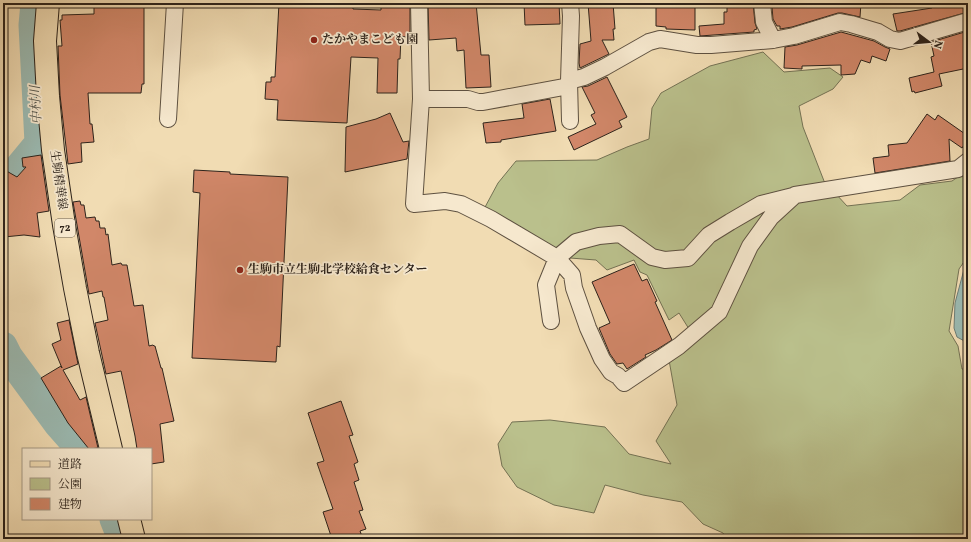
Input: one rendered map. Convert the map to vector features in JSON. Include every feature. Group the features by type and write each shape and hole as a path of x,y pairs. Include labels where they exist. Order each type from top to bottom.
{"main road":[{"name":"生駒精華線","path":"48,3 45,41 48,96 54,157 88,353 110,448"},
{"path":"129,520 134,539"}],"street":[{"path":"168,119 175,3"},
{"path":"419,3 421,99 414,204 445,201 461,204 491,219 557,258 572,275 574,288 588,328 602,359 611,372 618,376 624,383 679,346 719,312 750,246 771,217 795,195"},
{"path":"570,3 572,16 569,83 570,121"},
{"path":"762,3 764,22 773,40"},
{"path":"421,99 468,99 483,102 569,83 584,77 649,42 660,39 697,45 773,40 794,36 840,22 878,32 890,39 900,41 968,21"},
{"path":"551,321 546,285 557,258 576,242 599,236 620,234 652,257 665,260 688,258 709,235 761,204 795,195 958,169 968,161"}],"green space":[{"path":"763,52 784,72 830,68 843,77 833,89 799,106 803,127 824,181 847,206 900,200 920,185 952,181 968,170 968,256 959,269 949,331 958,346 962,369 968,370 968,539 726,539 723,533 703,524 682,502 643,495 605,485 594,513 554,505 517,487 502,466 498,444 512,422 550,420 605,427 629,454 671,464 656,441 677,405 669,360 689,329 679,313 669,320 647,275 640,272 634,260 607,270 596,260 570,258 484,209 498,183 516,161 597,160 649,139 652,108 661,93 710,66"}],"water":[{"path":"966,262 968,262 968,343 957,337 954,328 955,303"}],"building":[{"path":"94,3 144,3 144,84 142,84 141,93 88,93 90,124 92,124 94,142 81,143 82,162 68,164 60,95 58,46 62,46 60,20 62,20 62,15 94,14"},
{"name":"たかやまこども園","path":"279,3 353,3 353,9 381,10 381,3 403,3 403,6 410,5 410,38 401,36 400,59 398,59 397,93 377,93 378,58 351,57 347,123 277,120 278,100 265,99 266,82 271,82 271,77 275,77"},
{"path":"428,3 476,3 481,55 489,55 491,87 466,88 464,50 457,51 456,38 429,40"},
{"path":"524,3 559,3 560,24 525,25"},
{"path":"588,3 613,3 615,29 613,29 614,40 602,40 609,54 580,68 580,44 591,41"},
{"path":"727,3 753,3 757,29 754,30 754,32 700,36 699,26 724,24 724,12 727,12"},
{"path":"780,3 861,3 860,17 838,13 792,27 780,29 780,26 777,26 773,19 772,7 780,6"},
{"path":"932,3 968,3 968,12 897,31 893,14 932,8"},
{"path":"656,7 695,7 695,30 666,29 666,27 656,26"},
{"path":"968,31 968,68 939,74 942,86 915,93 914,91 912,92 909,78 934,72 931,57 934,56 931,42"},
{"path":"841,32 874,41 890,49 886,61 872,56 870,63 861,60 855,74 841,75 841,65 802,66 802,69 784,68 785,47"},
{"path":"607,77 627,117 619,121 622,127 574,150 568,137 596,124 591,115 595,113 582,87 588,86"},
{"path":"550,99 556,131 501,140 501,142 486,143 483,123 524,118 522,104"},
{"path":"390,113 403,142 409,141 407,159 345,172 346,127 376,119"},
{"path":"927,114 935,120 938,115 968,136 968,139 962,148 949,139 950,161 875,173 873,158 889,156 888,145 907,143"},
{"path":"41,155 49,211 37,213 40,237 24,235 4,237 3,169 17,177 26,167 23,167 22,158"},
{"name":"生駒市立生駒北学校給食センター","path":"194,170 230,172 230,174 288,177 280,347 277,346 276,362 192,358 200,193 193,192"},
{"path":"80,201 81,205 84,205 86,218 95,217 96,221 99,221 100,228 105,228 106,235 108,234 112,265 121,263 122,265 127,265 134,306 143,305 149,346 155,346 162,368 174,421 160,424 164,462 152,464 152,448 137,448 121,371 106,374 95,323 108,320 104,297 102,291 89,294 73,202"},
{"path":"634,264 642,281 647,279 657,301 655,302 672,340 645,355 646,357 627,369 623,363 617,364 610,354 599,328 610,323 592,282"},
{"path":"69,320 78,364 63,370 80,400 86,397 98,448 88,448 68,423 41,378 61,366 62,368 52,344 61,340 57,323"},
{"path":"341,401 353,435 349,436 358,462 354,464 359,480 354,482 363,510 359,511 366,529 360,531 363,539 332,539 323,512 333,509 317,463 324,461 308,413"}],"waterway":[{"name":"中村川","path":"3,197 15,172 39,143 33,25 35,3"},
{"name":"中村川","path":"3,346 8,356 58,424 79,448"},
{"name":"中村川","path":"114,520 122,539"}],"place":[{"name":"たかやまこども園","path":"314,40"},
{"name":"生駒市立生駒北学校給食センター","path":"240,270"}]}
